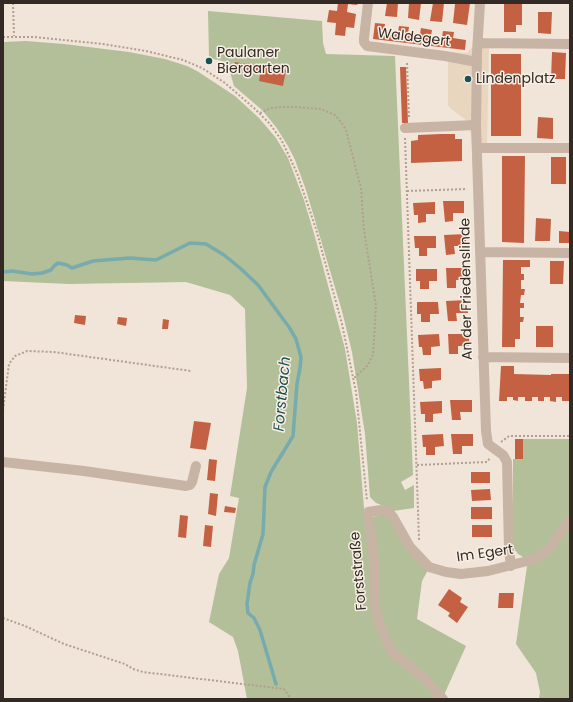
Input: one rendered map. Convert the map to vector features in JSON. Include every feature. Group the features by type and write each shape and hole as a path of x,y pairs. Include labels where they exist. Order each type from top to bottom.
{"street":[{"name":"Waldegert","path":"368,3 364,38 365,44 372,47 446,56 477,62"},
{"name":"An der Friedenslinde","path":"480,3 476,125 486,440 488,444 505,456 507,462 509,550 511,566"},
{"path":"478,43 570,44"},
{"path":"407,128 476,125"},
{"path":"477,148 570,148"},
{"path":"480,252 570,253"},
{"path":"483,357 570,358"},
{"path":"3,462 84,471 186,486 190,485 192,482 196,466"},
{"name":"Im Egert","path":"368,512 381,510 389,512 416,555 432,568 456,574 476,573 530,561 546,552 570,520"},
{"name":"Forststraße","path":"368,512 374,559 375,606 380,628 392,652 424,678 443,699"}],"path":[{"path":"13,3 14,36"},
{"path":"3,37 14,36 134,48 183,60 198,66 220,80 260,113 282,141 299,179 316,229 342,324 354,379 368,512"},
{"path":"407,51 407,192 419,541 416,555"},
{"path":"260,113 271,108 296,106 321,110 335,115 346,130 363,195 364,230 376,306 373,355 368,365 354,379"},
{"path":"407,192 478,189"},
{"path":"3,410 9,364 15,356 28,351 54,352 191,371"},
{"path":"512,436 570,436"},
{"path":"417,464 487,462 494,448"},
{"path":"3,618 26,626 71,646 125,664 133,669 143,672 284,689 291,699"}],"green space":[{"path":"208,11 322,21 323,43 326,54 395,56 413,475 401,482 405,490 414,485 414,508 393,511 376,503 370,497 365,434 352,352 342,311 306,190 295,160 276,127 262,110 234,86 227,62 209,58"},
{"path":"26,41 129,52 165,59 187,66 235,96 259,118 276,138 288,158 304,200 345,349 357,423 365,520 381,514 387,516 428,570 422,581 417,619 466,646 441,699 247,699 238,651 233,637 209,622 219,574 229,558 239,498 230,496 247,388 245,309 230,295 186,282 69,284 3,281 3,42"},
{"path":"523,439 570,439 570,514 549,544 536,554 528,557 523,557 518,554 513,544 513,459 523,459"},
{"path":"570,525 570,699 539,699 540,692 536,673 516,644 527,566"}],"shaded area":[{"name":"Lindenplatz","path":"472,47 489,48 487,144 472,145 471,134 466,120 448,105 448,52 467,53"}],"building":[{"path":"338,3 358,3 357,5 348,4 347,12 356,14 354,28 346,27 345,36 335,35 336,23 327,22 329,10 337,11"},
{"path":"387,3 398,3 397,17 385,16"},
{"path":"409,3 421,3 419,20 408,18"},
{"path":"433,3 444,3 442,22 430,21"},
{"path":"453,3 470,3 467,25 453,23 455,4"},
{"path":"504,3 522,3 522,25 516,25 516,32 504,32"},
{"path":"538,12 552,12 551,34 538,33"},
{"path":"375,23 385,24 384,31 398,32 399,26 409,27 408,33 420,34 421,28 432,30 431,36 442,37 443,31 454,32 453,38 466,40 465,50 373,39"},
{"path":"552,52 566,53 565,79 551,79"},
{"path":"491,54 521,54 521,136 491,136"},
{"path":"235,62 286,70 283,86 259,81 260,74 233,69"},
{"path":"400,67 406,67 408,123 402,123"},
{"path":"538,117 553,118 553,139 537,138"},
{"path":"455,134 455,139 462,139 462,161 411,163 411,141 418,140 418,135"},
{"path":"502,156 525,156 524,243 502,242"},
{"path":"551,157 566,157 566,184 551,184"},
{"path":"443,201 464,201 464,213 453,213 453,221 445,222"},
{"path":"435,202 435,214 426,214 426,222 418,223 418,215 414,215 413,203"},
{"path":"536,218 551,219 550,241 535,241"},
{"path":"559,231 570,232 570,243 559,243"},
{"path":"466,234 466,246 454,246 455,254 446,255 444,235"},
{"path":"414,236 436,236 436,248 427,248 427,256 419,256 419,248 415,248"},
{"path":"503,260 530,260 530,267 521,267 521,274 524,274 524,280 521,280 521,289 525,289 524,295 521,295 520,303 524,303 524,308 520,308 520,317 524,317 523,322 520,322 520,339 515,339 515,347 502,347"},
{"path":"550,261 564,261 563,284 550,284"},
{"path":"446,268 467,268 467,280 456,280 456,288 447,288"},
{"path":"416,269 437,269 437,281 429,281 429,289 420,289 420,281 416,281"},
{"path":"468,300 468,313 456,313 457,321 448,321 446,301"},
{"path":"417,302 438,302 439,314 430,314 430,322 421,322 421,314 417,314"},
{"path":"75,315 86,316 85,325 74,323"},
{"path":"118,317 127,318 126,326 117,324"},
{"path":"163,319 169,320 168,329 162,329"},
{"path":"536,326 553,326 553,347 536,347"},
{"path":"439,334 440,346 431,347 431,355 423,355 422,347 419,347 418,335"},
{"path":"448,334 469,334 469,346 458,346 458,354 449,354"},
{"path":"501,366 514,366 514,374 570,374 570,401 562,401 562,397 556,397 556,402 550,401 550,397 544,397 544,401 538,401 538,397 532,397 532,401 525,401 525,397 518,397 518,401 513,400 513,397 507,397 507,401 499,401"},
{"path":"441,368 441,380 432,381 432,388 424,389 423,381 420,381 419,369"},
{"path":"450,400 472,400 472,412 460,412 461,420 452,420"},
{"path":"442,401 442,413 433,414 433,422 425,422 425,414 421,414 420,402"},
{"path":"194,421 211,423 206,450 190,448"},
{"path":"443,434 444,446 435,447 435,455 426,455 426,447 423,447 422,435"},
{"path":"451,434 473,434 473,446 462,446 462,454 453,454"},
{"path":"515,439 523,439 523,459 515,459"},
{"path":"209,459 217,460 215,481 207,480"},
{"path":"471,472 490,472 490,483 471,483"},
{"path":"490,489 491,500 472,501 471,490"},
{"path":"210,493 218,494 216,516 208,514"},
{"path":"225,506 236,508 235,513 224,512"},
{"path":"471,507 492,507 492,519 471,519"},
{"path":"180,515 188,516 186,538 178,537"},
{"path":"205,525 213,526 211,547 203,546"},
{"path":"472,525 492,525 492,537 472,537"},
{"path":"449,589 462,598 460,602 468,607 457,623 448,616 450,613 438,605"},
{"path":"499,593 514,593 513,608 498,608"}],"waterway":[{"name":"Forstbach","path":"3,272 12,271 32,274 42,273 51,270 58,263 72,268 93,261 130,258 156,260 190,243 206,244 224,255 258,285 289,327 296,339 301,357 297,384 293,436 271,472 265,487 263,534 254,565 247,604 248,613 254,618 260,630 276,684"}],"place":[{"name":"Paulaner Biergarten","path":"209,61"},
{"name":"Lindenplatz","path":"468,79"}]}
